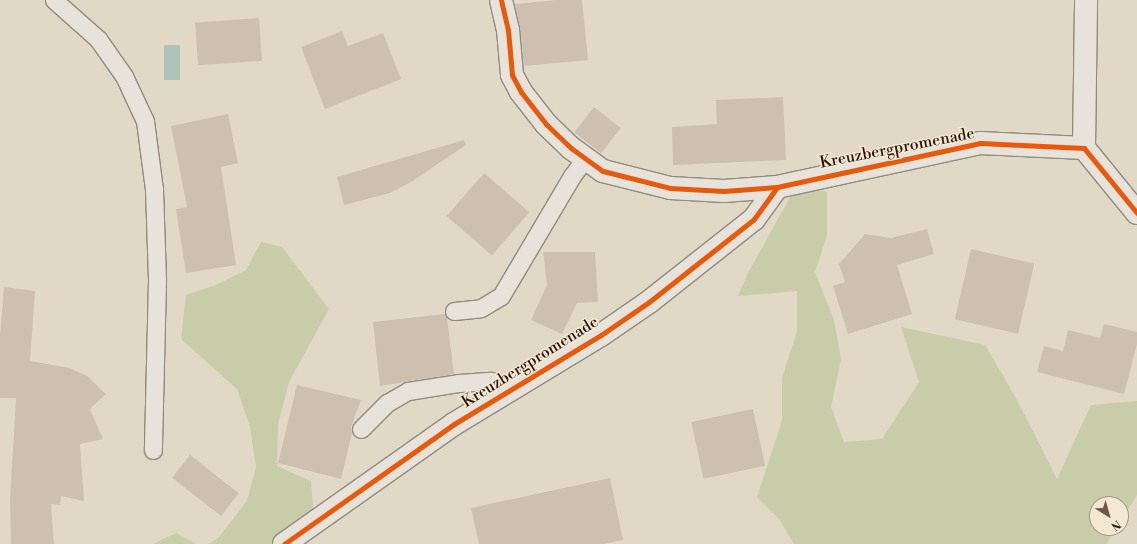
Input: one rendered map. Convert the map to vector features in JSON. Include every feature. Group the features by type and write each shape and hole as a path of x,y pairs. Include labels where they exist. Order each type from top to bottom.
{"street":[{"name":"Kreuzbergpromenade","path":"501,0 508,30 512,75 546,124 585,159 603,171 670,188 724,191 776,187 980,144 1084,148"},
{"path":"1086,0 1084,148 1137,213"},
{"name":"Kreuzbergpromenade","path":"284,544 454,424 601,335 677,281 754,219 776,187"}],"lane":[{"path":"54,0 98,39 124,76 145,121 154,189 157,281 153,450"},
{"path":"454,311 481,308 501,296 564,188 585,159"},
{"path":"361,430 387,403 408,391 459,383 491,381 500,384 507,392"}],"green space":[{"path":"810,188 827,192 827,236 815,272 834,320 841,359 831,407 844,442 882,439 919,382 901,327 985,345 1016,398 1057,479 1091,405 1137,401 1137,495 1129,508 1129,496 1089,496 1089,536 1111,536 1106,544 794,544 779,519 757,497 782,421 782,378 797,331 797,291 738,296 749,271 792,194"},
{"path":"261,242 282,247 329,309 289,382 278,424 277,466 311,481 314,521 304,544 208,544 218,538 247,501 256,467 250,427 237,389 181,339 186,295 216,285 246,270"},
{"path":"176,533 196,544 153,544"}],"shaded area":[{"path":"164,45 180,45 180,80 164,80"}],"building":[{"path":"557,0 582,0 588,60 524,66 520,29 515,4"},
{"path":"259,18 262,61 198,65 195,22"},
{"path":"342,31 348,46 383,33 401,79 325,109 301,47"},
{"path":"783,97 786,160 673,165 672,127 717,124 716,100"},
{"path":"594,107 621,128 601,153 574,132"},
{"path":"228,114 238,163 221,167 236,265 186,273 176,209 187,207 171,126"},
{"path":"464,140 466,145 411,182 390,193 344,205 337,177"},
{"path":"484,173 529,212 492,255 447,216"},
{"path":"927,229 934,254 897,265 912,314 848,334 833,286 845,282 839,264 865,234 891,238"},
{"path":"971,249 1034,264 1018,334 955,319"},
{"path":"543,252 595,252 598,302 577,303 562,334 531,320 547,285"},
{"path":"4,287 35,291 30,361 70,368 87,376 106,394 90,409 103,439 80,444 84,501 61,496 60,505 51,504 54,544 11,544 10,500 16,398 0,398 0,336"},
{"path":"445,314 447,318 454,374 380,386 373,322"},
{"path":"1104,324 1137,332 1137,344 1124,394 1037,372 1044,346 1063,351 1068,330 1100,338"},
{"path":"297,385 361,400 351,427 352,433 341,479 278,463"},
{"path":"753,409 765,466 703,479 691,422"},
{"path":"190,455 239,493 221,516 172,478"},
{"path":"610,478 623,540 603,544 479,544 471,508"}],"cycle path":[{"path":"501,0 508,30 512,75 521,92 546,124 571,148 603,171 670,188 724,191 777,187 980,143 1084,148 1137,213"},
{"path":"284,544 454,424 601,335 649,302 754,219 777,187"}]}
